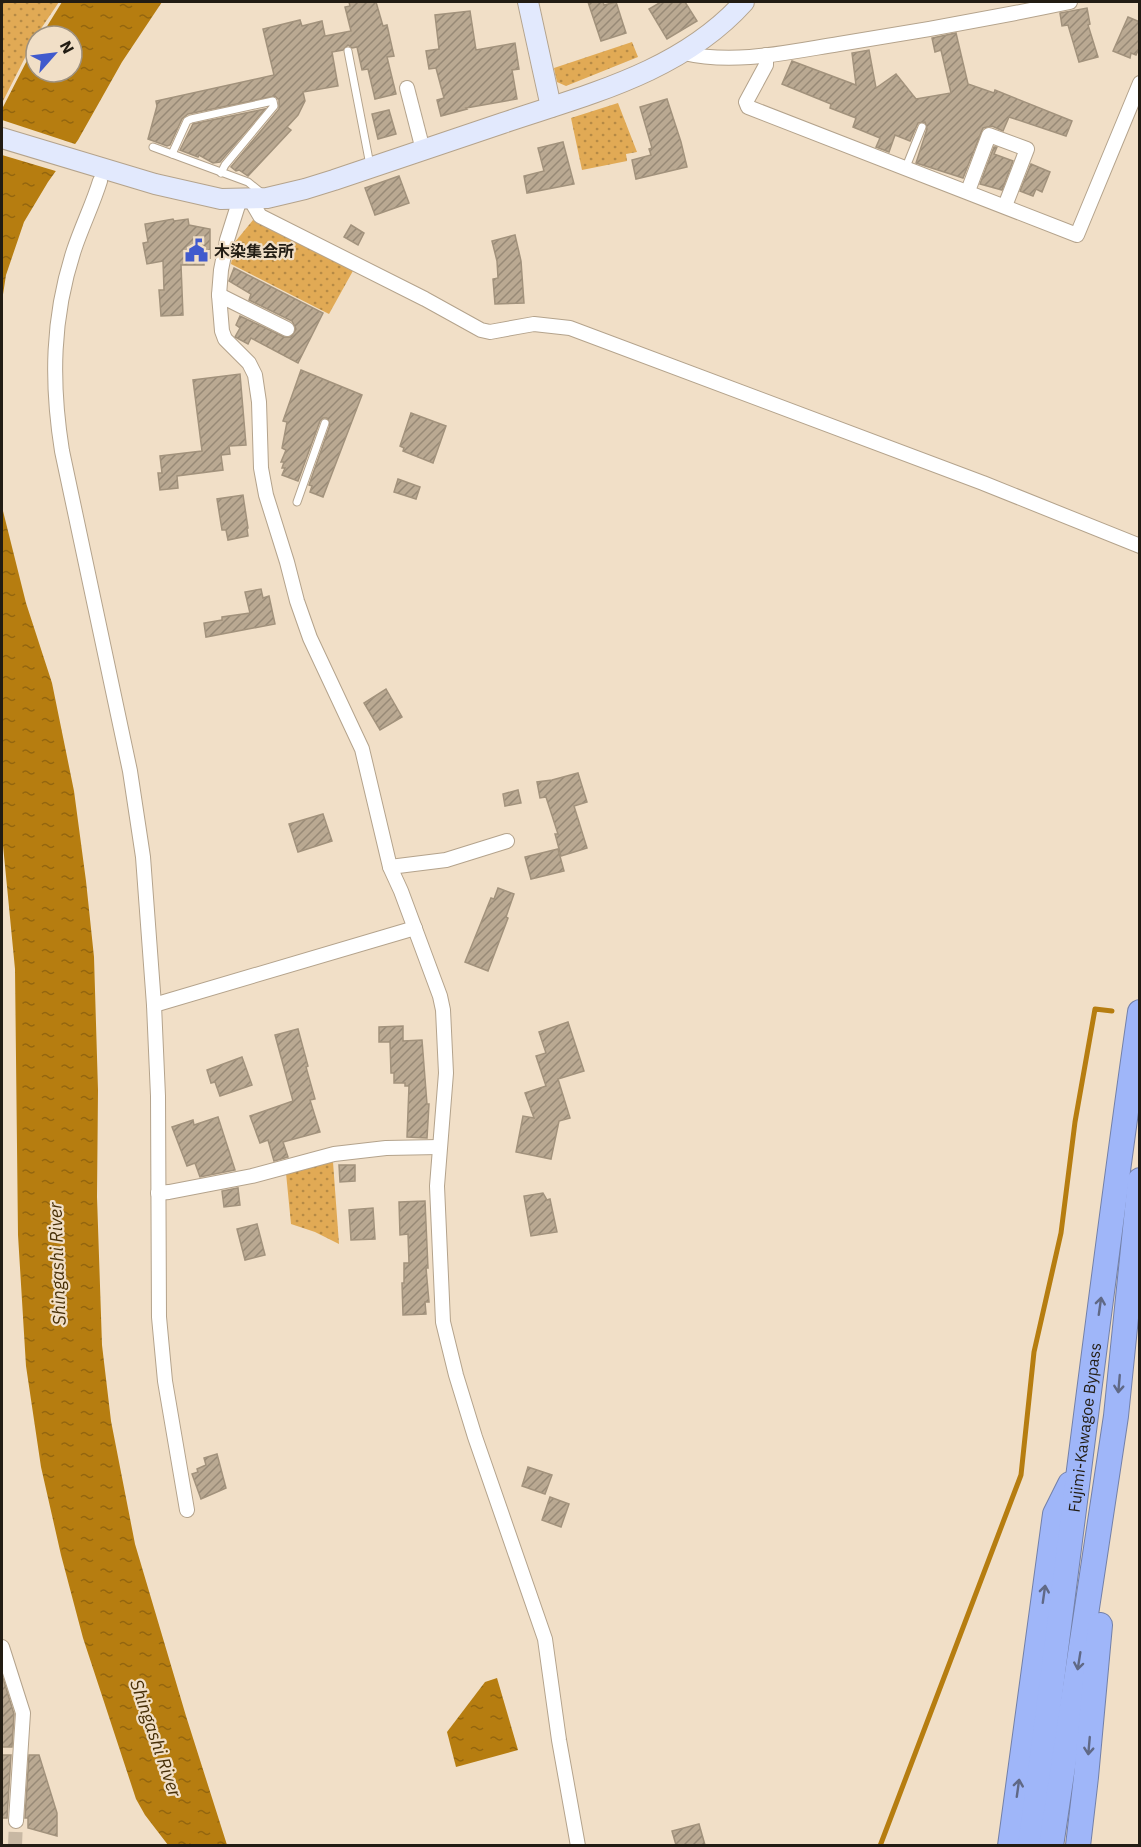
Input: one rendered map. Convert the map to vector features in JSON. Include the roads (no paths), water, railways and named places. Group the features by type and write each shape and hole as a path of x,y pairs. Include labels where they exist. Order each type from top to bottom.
{"highway":[{"name":"Fujimi-Kawagoe Bypass","path":"1030,1845 1067,1574 1078,1468 1132,1118 1140,1012"},
{"name":"Fujimi-Kawagoe Bypass","path":"1051,1845 1116,1416 1140,1180"},
{"path":"1078,1845 1088,1766 1116,1416"},
{"path":"1010,1845 1055,1514 1078,1468"}],"street":[{"path":"528,2 551,107"},
{"path":"2,138 98,174 221,199 252,199 305,189 628,80 684,53 725,21 744,2"},
{"path":"684,53 701,57 766,55 954,26 1070,2"},
{"path":"766,55 766,64 746,102 748,107 1077,235 1140,83"},
{"path":"407,88 423,150"},
{"path":"968,191 989,135 1027,149 1005,206"},
{"path":"98,174 63,289 54,354 56,414 135,804 147,900 158,1096 159,1317 174,1441 187,1510"},
{"path":"252,199 223,256 219,296 222,332 225,339 249,363 255,375 259,402 261,468 266,495 297,601 310,638 362,749 390,867 429,963 443,1010 446,1073 437,1186 443,1322 448,1347 475,1437 544,1639 578,1845"},
{"path":"252,199 260,216 425,299 481,330 490,332 534,324 570,328 983,483 1140,546"},
{"path":"219,296 287,329"},
{"path":"390,867 446,860 507,841"},
{"path":"154,1005 415,928"},
{"path":"158,1193 252,1176 334,1154 387,1148 439,1147"},
{"path":"2,1647 23,1713 16,1821"}],"lane":[{"path":"348,51 371,168"},
{"path":"172,154 187,121 273,101 274,106 225,165 221,173"},
{"path":"906,167 922,127"},
{"path":"153,147 248,182 252,199"},
{"path":"297,502 325,423"}],"water":[{"path":"62,2 162,2 122,62 78,140 48,182 24,222 6,275 2,301 2,109 24,66 24,84 84,84 84,24 48,24"},
{"name":"Shingashi River","path":"2,507 26,603 52,683 74,791 86,881 94,957 98,1090 97,1197 102,1345 111,1421 135,1544 227,1845 168,1845 136,1799 83,1638 41,1467 26,1366 18,1235 15,969 2,835"},
{"path":"497,1678 518,1750 456,1767 447,1732 485,1682"}],"waterway":[{"path":"880,1846 1021,1475 1034,1352 1061,1233 1075,1122 1095,1009 1112,1011"}],"tunnel":[{"path":"15,1846 16,1821"}],"place":[{"name":"木染集会所","path":"196,251"}]}
